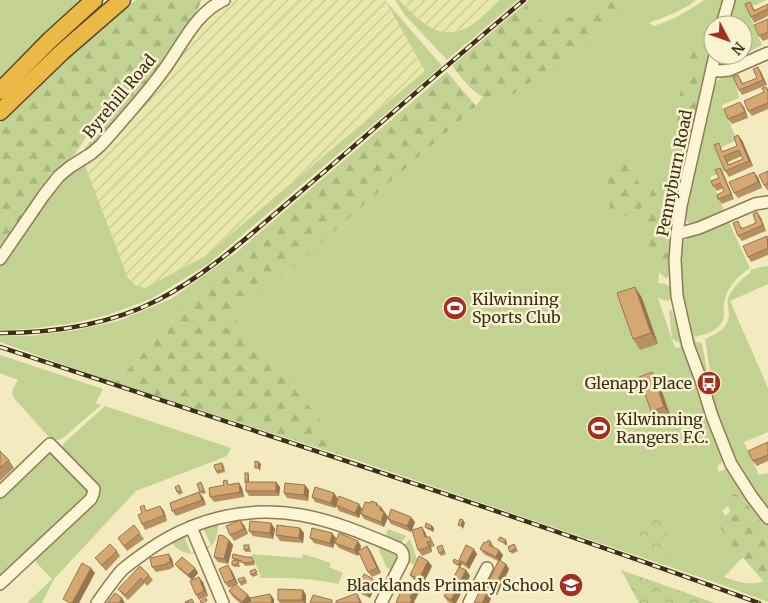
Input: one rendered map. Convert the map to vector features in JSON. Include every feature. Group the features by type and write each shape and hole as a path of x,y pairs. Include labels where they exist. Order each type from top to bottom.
{"highway":[{"path":"0,91 50,40 94,0"},
{"path":"0,112 62,52 122,0"}],"street":[{"name":"Byrehill Road","path":"0,259 59,176 101,145 164,70 200,17 224,0"},
{"path":"725,15 729,0"},
{"path":"712,70 720,72 729,70 768,52"},
{"name":"Pennyburn Road","path":"713,65 681,206 677,234 675,282 688,345 712,416 731,464 768,518"},
{"path":"677,234 699,228 755,204 768,202"},
{"path":"0,492 50,444 94,489 91,499 0,584"},
{"path":"97,603 123,569 164,539 191,526 238,513 281,512 334,523 402,551 404,554 403,560 381,603"},
{"path":"191,526 223,603"},
{"path":"469,603 487,568"}],"shaded area":[{"path":"234,0 385,0 425,71 205,256 145,288 135,285 128,278 84,163 190,37 218,7"},
{"path":"399,0 500,0 473,23 460,31 446,33 434,30 414,16"}],"green space":[{"path":"0,0 84,0 0,83"},
{"path":"136,0 202,0 180,40 137,97 92,150 81,154 98,126 92,122 85,139 74,155 32,203 0,251 0,123 66,58"},
{"path":"385,0 442,66 208,264 151,299 108,315 74,323 29,329 0,330 0,265 57,184 84,163 128,278 135,285 145,288 205,256 425,71"},
{"path":"395,0 399,0 423,23 432,28 451,32 462,30 473,24 500,0 518,0 447,60 404,14"},
{"path":"529,0 611,0 595,3 588,10 565,19 546,22 532,17 526,3"},
{"path":"611,0 634,0 622,15 514,94 497,99 482,96 470,88 452,66 526,3 532,17 546,22 565,19 588,10 595,3"},
{"name":"Kilwinning Sports Club","path":"634,0 696,0 679,11 649,23 654,26 675,18 704,0 723,0 719,15 703,15 703,31 695,40 671,160 658,283 671,287 670,300 658,298 675,348 681,347 679,342 672,338 669,311 672,310 723,458 723,462 717,466 719,472 725,469 729,470 758,514 768,525 768,530 740,496 735,494 729,505 722,511 751,549 724,577 746,583 768,580 768,602 353,459 236,318 476,106 483,97 493,99 514,94 622,15"},
{"path":"733,0 766,0 747,9 750,15 729,15"},
{"path":"753,23 762,45 753,50"},
{"path":"703,29 703,65 708,65 680,189 671,272 666,278 650,256 644,235 644,224 650,194 656,185 665,184 671,188 673,181 672,161 681,87 688,54 699,32"},
{"path":"741,69 735,81 739,98 722,105 737,140 716,150 725,171 710,177 725,213 692,225 686,220 684,212 714,85 723,77"},
{"path":"447,72 476,106 236,318 353,459 115,383 237,252"},
{"path":"624,158 631,160 635,165 637,180 643,187 642,208 635,215 627,216 619,215 610,208 607,196 607,171 610,164"},
{"path":"728,220 750,268 738,277 726,294 721,324 709,333 694,337 696,342 702,344 707,371 704,372 696,353 684,312 679,269 681,244 690,236"},
{"path":"237,252 115,383 0,342 0,335 29,336 72,331 118,321 171,299"},
{"path":"768,266 768,284 730,301 768,388 768,432 744,442 759,475 768,474 768,508 740,470 713,405 708,384 710,384 709,377 711,377 705,339 714,335 727,324 729,315 728,299 734,287 751,272 750,270"},
{"path":"0,355 103,389 96,403 101,405 63,438 58,440 51,438 14,398 12,391 18,380 0,373"},
{"path":"105,406 231,448 227,456 136,491 54,579 42,603 27,603 52,579 32,558 93,500 61,448 64,443"},
{"path":"54,454 90,489 90,493 0,580 0,498 45,455"},
{"path":"735,494 740,496 768,530 768,580 764,582 731,544 719,526 719,521 730,512 727,502"},
{"path":"660,518 676,557 641,546 635,530"},
{"path":"218,524 216,538 213,544 207,549 206,547 211,545 204,530 199,530"},
{"path":"388,529 407,536 399,544 385,537"},
{"path":"189,535 185,538 191,553 196,551 197,553 189,554 182,552 171,542"},
{"path":"410,539 417,559 414,565 407,561 402,547"},
{"path":"381,546 397,554 391,570 387,568 379,550"},
{"path":"252,554 302,558 303,554 331,563 329,567 343,573 338,584 309,579 261,578"},
{"path":"621,570 715,603 639,603"}],"building":[{"path":"750,2 754,11 768,4 768,9 753,16 750,15 745,4"},
{"path":"768,19 768,32 759,36 754,25"},
{"path":"758,67 763,80 739,90 733,77 738,75 742,84 757,78 753,69"},
{"path":"766,87 768,103 748,111 744,101 764,92 762,88"},
{"path":"740,102 745,112 728,119 724,109"},
{"path":"738,135 749,161 725,171 714,145 719,143 722,152 737,146 734,137","holes":["739,150 743,159 728,165 724,156"]},
{"path":"720,168 731,194 718,199 717,195 724,191 720,183 713,186 711,181 719,178 715,170"},
{"path":"768,171 768,183 764,185 759,175"},
{"path":"754,172 758,182 734,193 729,182"},
{"path":"757,212 763,225 738,236 733,223 738,221 741,229 756,223 753,214"},
{"path":"767,236 768,248 748,257 743,246"},
{"path":"635,287 651,333 633,339 617,293"},
{"path":"652,372 664,407 651,411 639,377"},
{"path":"768,442 768,455 753,461 748,451"},
{"path":"0,451 9,460 0,468"},
{"path":"255,461 259,462 258,468 255,468"},
{"path":"222,463 223,470 216,471 214,465"},
{"path":"245,473 248,473 248,482 245,482"},
{"path":"227,480 228,485 239,483 240,492 210,497 209,488 224,485 223,481"},
{"path":"201,482 204,490 200,492 197,484"},
{"path":"246,482 276,482 276,491 246,491"},
{"path":"285,483 305,485 304,495 284,493"},
{"path":"179,485 181,491 177,492 175,487"},
{"path":"315,487 334,493 331,503 312,497"},
{"path":"199,492 202,500 172,511 170,503"},
{"path":"339,496 359,504 355,513 336,505"},
{"path":"371,501 377,503 376,505 381,507 380,510 384,512 381,522 361,514 365,502 370,503"},
{"path":"144,505 146,511 160,506 164,515 142,524 138,515 142,513 140,507"},
{"path":"391,509 411,517 407,526 388,519"},
{"path":"460,519 463,520 461,526 458,525"},
{"path":"240,520 244,529 230,535 226,526"},
{"path":"250,521 271,523 270,533 249,531"},
{"path":"426,523 432,526 431,529 425,527"},
{"path":"134,525 140,533 124,546 118,538"},
{"path":"277,525 300,528 299,538 276,535"},
{"path":"422,527 425,537 430,537 431,541 427,542 429,547 418,550 412,530"},
{"path":"312,528 332,533 330,543 310,538"},
{"path":"339,533 358,541 354,550 335,543"},
{"path":"219,535 229,540 224,559 214,557"},
{"path":"500,537 506,540 504,543 498,540"},
{"path":"488,540 491,542 489,545 499,550 496,557 480,549 484,542 486,543"},
{"path":"110,544 117,551 102,565 95,558"},
{"path":"514,544 516,548 510,552 508,547"},
{"path":"244,545 249,545 249,549 244,550"},
{"path":"442,545 444,551 439,553 437,547"},
{"path":"466,545 474,549 466,564 459,560"},
{"path":"367,546 377,568 368,572 358,551"},
{"path":"169,554 170,562 168,564 152,567 150,558"},
{"path":"233,554 252,557 254,562 243,563 232,558"},
{"path":"419,556 428,561 419,579 410,575"},
{"path":"182,557 195,568 188,575 175,564"},
{"path":"454,559 460,562 458,565 453,562"},
{"path":"238,560 238,564 232,565 232,561"},
{"path":"499,560 506,564 493,589 486,586"},
{"path":"82,563 91,568 72,603 70,603 63,599"},
{"path":"228,565 234,579 225,583 219,569"},
{"path":"140,566 149,575 143,581 141,578 125,595 118,589"},
{"path":"459,567 466,570 451,600 444,596"},
{"path":"255,569 257,572 251,575 250,571"},
{"path":"364,574 373,579 366,593 357,588"},
{"path":"199,577 204,591 196,595 190,581"},
{"path":"244,577 245,580 240,583 238,579"},
{"path":"405,583 415,587 410,598 412,599 410,603 396,602"},
{"path":"235,584 248,595 242,602 229,591"},
{"path":"278,589 303,590 302,600 278,600"},
{"path":"480,590 487,593 482,603 474,603"},
{"path":"115,593 122,598 119,603 107,603"},
{"path":"357,593 360,603 336,603 336,601"},
{"path":"270,594 272,603 251,603 250,598"},
{"path":"313,595 332,600 332,603 310,603"},
{"path":"206,598 207,601 201,603 200,601"},
{"path":"192,599 194,603 185,602"}],"railway":[{"path":"0,333 20,333 81,326 139,309 177,289 213,265 247,237 524,0"},
{"path":"0,347 476,504 759,603"}],"place":[{"name":"Kilwinning Sports Club","path":"455,308"},
{"name":"Glenapp Place","path":"709,383"},
{"name":"Kilwinning Rangers F.C.","path":"599,428"},
{"name":"Blacklands Primary School","path":"571,585"}]}
